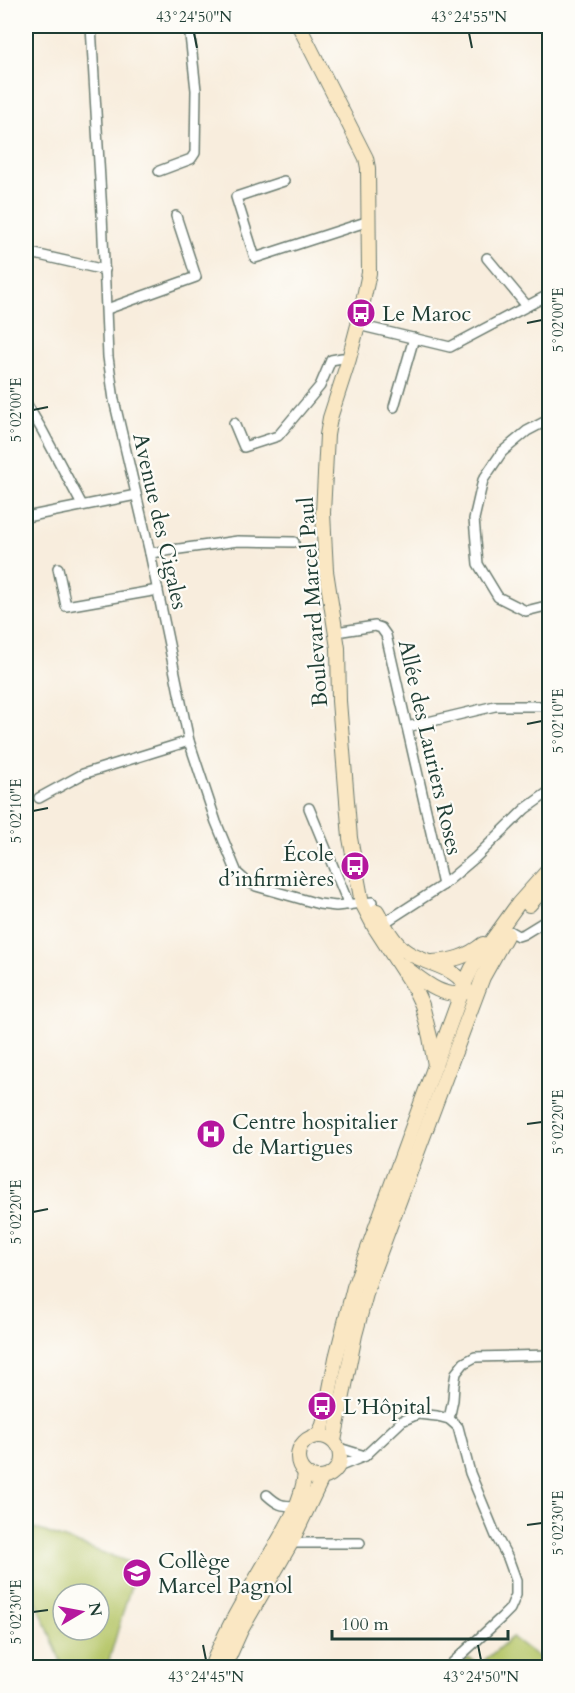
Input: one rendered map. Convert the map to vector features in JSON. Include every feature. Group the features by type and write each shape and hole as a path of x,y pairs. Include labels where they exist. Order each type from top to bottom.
{"main road":[{"name":"Boulevard Marcel Paul","path":"299,26 366,158 369,273 358,326 330,418 324,525 326,571 336,632 350,838 361,903 379,926 403,949 414,957 456,975 464,990 452,994 443,992 428,984 396,960"},
{"path":"428,962 464,957 483,945 510,904 549,861"},
{"path":"336,1445 327,1437 318,1436 307,1439 300,1448 298,1461 305,1473 322,1478 330,1475 338,1467 340,1458 336,1445 343,1360 354,1287 472,968 518,904 549,868"},
{"path":"318,1436 343,1360 355,1335 374,1267 480,986 502,940 522,912 549,882"},
{"name":"Boulevard Marcel Paul","path":"379,926 422,1005 435,1065"},
{"path":"464,990 480,986"},
{"path":"452,1059 450,1047 464,1010 464,990"},
{"path":"210,1668 265,1563 284,1543 304,1488 305,1473"},
{"path":"224,1668 284,1543 322,1478"}],"street":[{"name":"Avenue des Cigales","path":"91,26 108,357 114,400 150,553 189,741 216,822 237,873 256,886 301,899 336,906 361,903"},
{"path":"159,171 191,159 195,153 196,90 189,26"},
{"path":"472,26 480,26"},
{"path":"284,181 236,197 255,258 369,221"},
{"path":"107,309 196,277 176,216"},
{"path":"26,252 105,270"},
{"path":"487,258 526,306"},
{"path":"358,326 450,347 549,294"},
{"path":"394,407 414,338"},
{"path":"234,423 244,447 278,436 320,386 331,360 349,359"},
{"path":"26,403 82,506"},
{"path":"549,419 527,431 502,452 483,480 474,519 478,564 498,597 526,611 549,605"},
{"path":"26,517 136,495"},
{"path":"150,553 238,541 294,542"},
{"path":"58,568 66,606 158,590"},
{"name":"Allée des Lauriers Roses","path":"336,632 375,626 381,628 386,635 443,885"},
{"path":"407,727 495,706 549,706"},
{"path":"39,798 83,774 189,741"},
{"path":"379,926 443,885 476,857 525,809 549,791"},
{"path":"309,808 361,903"},
{"path":"509,931 518,936 525,934 549,918"},
{"path":"449,1419 456,1373 464,1363 475,1357 549,1355"},
{"path":"338,1467 365,1456 402,1421 418,1414 449,1419 458,1427 470,1473 516,1580 516,1595 510,1609 447,1668"},
{"path":"336,1445 365,1456"},
{"path":"267,1495 277,1504 296,1506"},
{"path":"284,1543 360,1543"}],"green space":[{"path":"34,1528 137,1565 107,1667 63,1667 53,1642 111,1642 111,1582 51,1582 51,1637 26,1575 26,1541"},
{"path":"512,1637 549,1667 459,1667 468,1658 480,1664"}],"place":[{"name":"Le Maroc","path":"361,313"},
{"name":"École d’infirmières","path":"355,866"},
{"name":"Centre hospitalier de Martigues","path":"211,1134"},
{"name":"L’Hôpital","path":"322,1406"},
{"name":"Collège Marcel Pagnol","path":"137,1573"}]}
